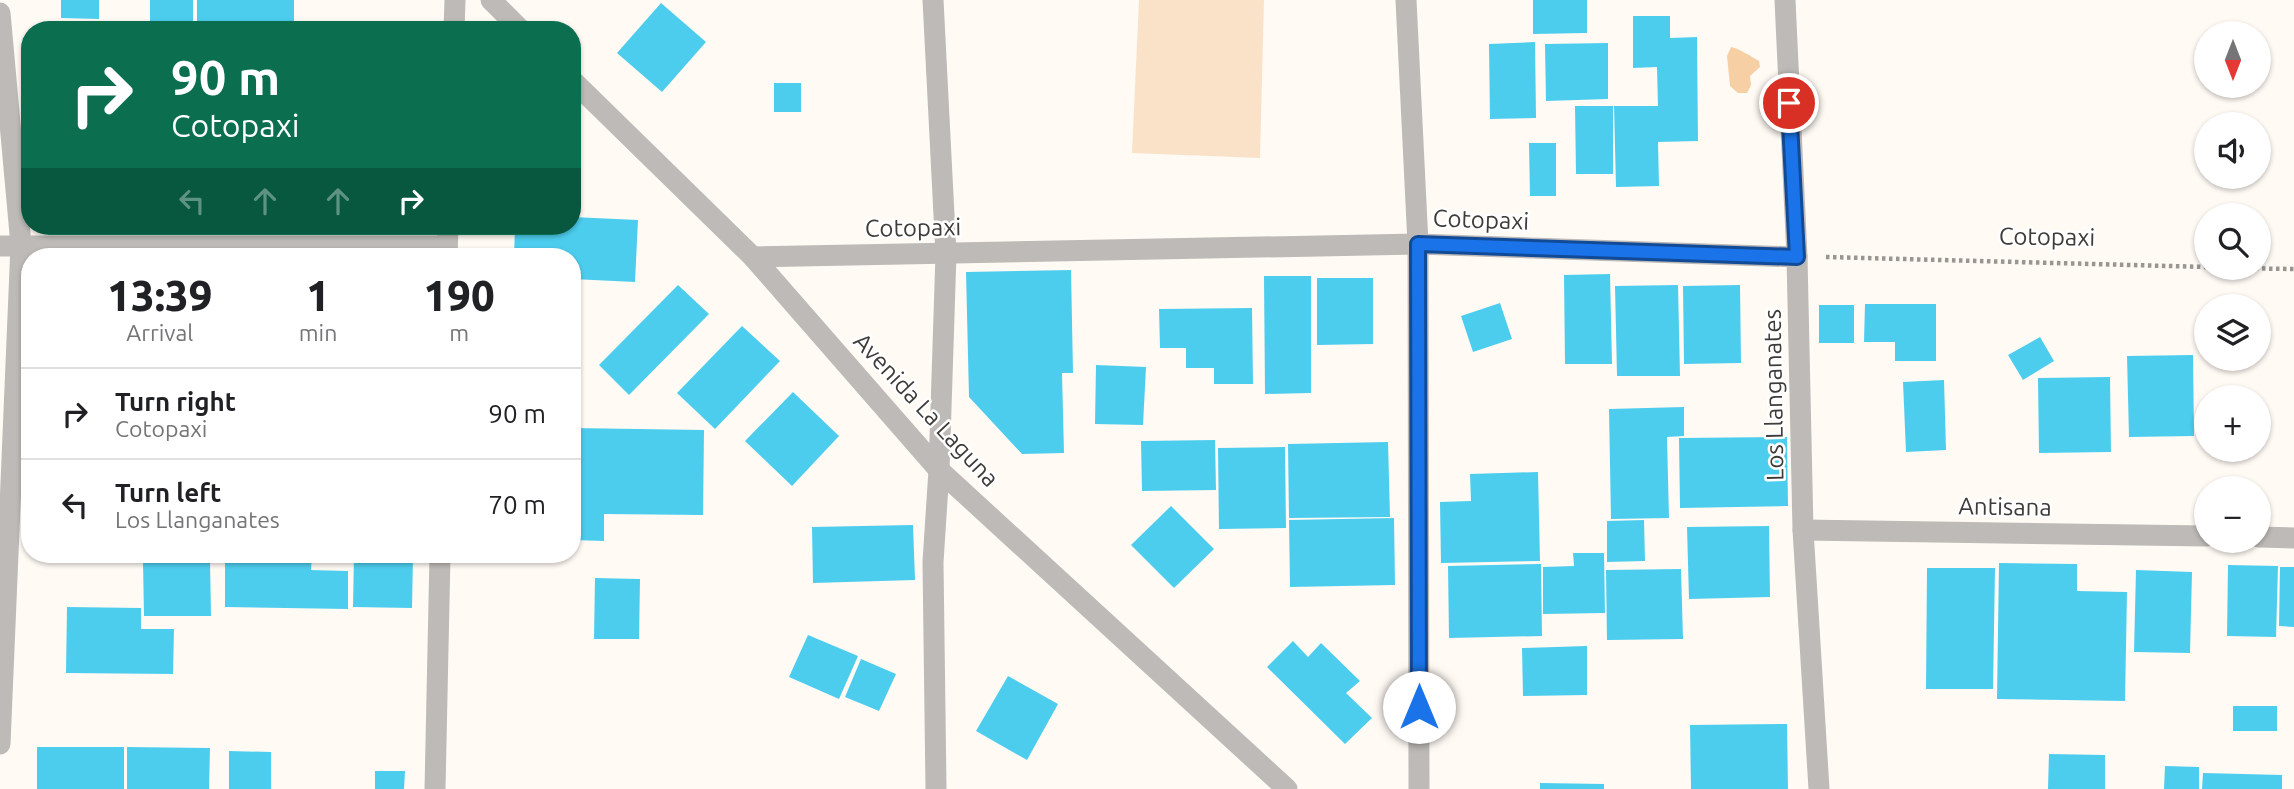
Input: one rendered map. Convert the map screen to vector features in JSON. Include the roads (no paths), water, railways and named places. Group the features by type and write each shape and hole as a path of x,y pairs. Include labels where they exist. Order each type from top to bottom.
{"street":[{"path":"455,21 456,0"},
{"path":"491,0 513,21"},
{"path":"933,0 946,254 939,470 933,562 936,789"},
{"path":"1406,0 1418,244 1419,789"},
{"name":"Los Llanganates","path":"1785,0 1797,257 1803,530 1818,789"},
{"path":"0,13 10,246 0,744"},
{"name":"Avenida La Laguna","path":"581,88 753,257 939,470 1287,789"},
{"path":"10,246 447,243"},
{"name":"Cotopaxi","path":"753,257 1418,244 1797,257"},
{"name":"Antisana","path":"1803,530 2194,536"},
{"path":"2271,537 2294,538"},
{"path":"435,789 440,563"}]}
